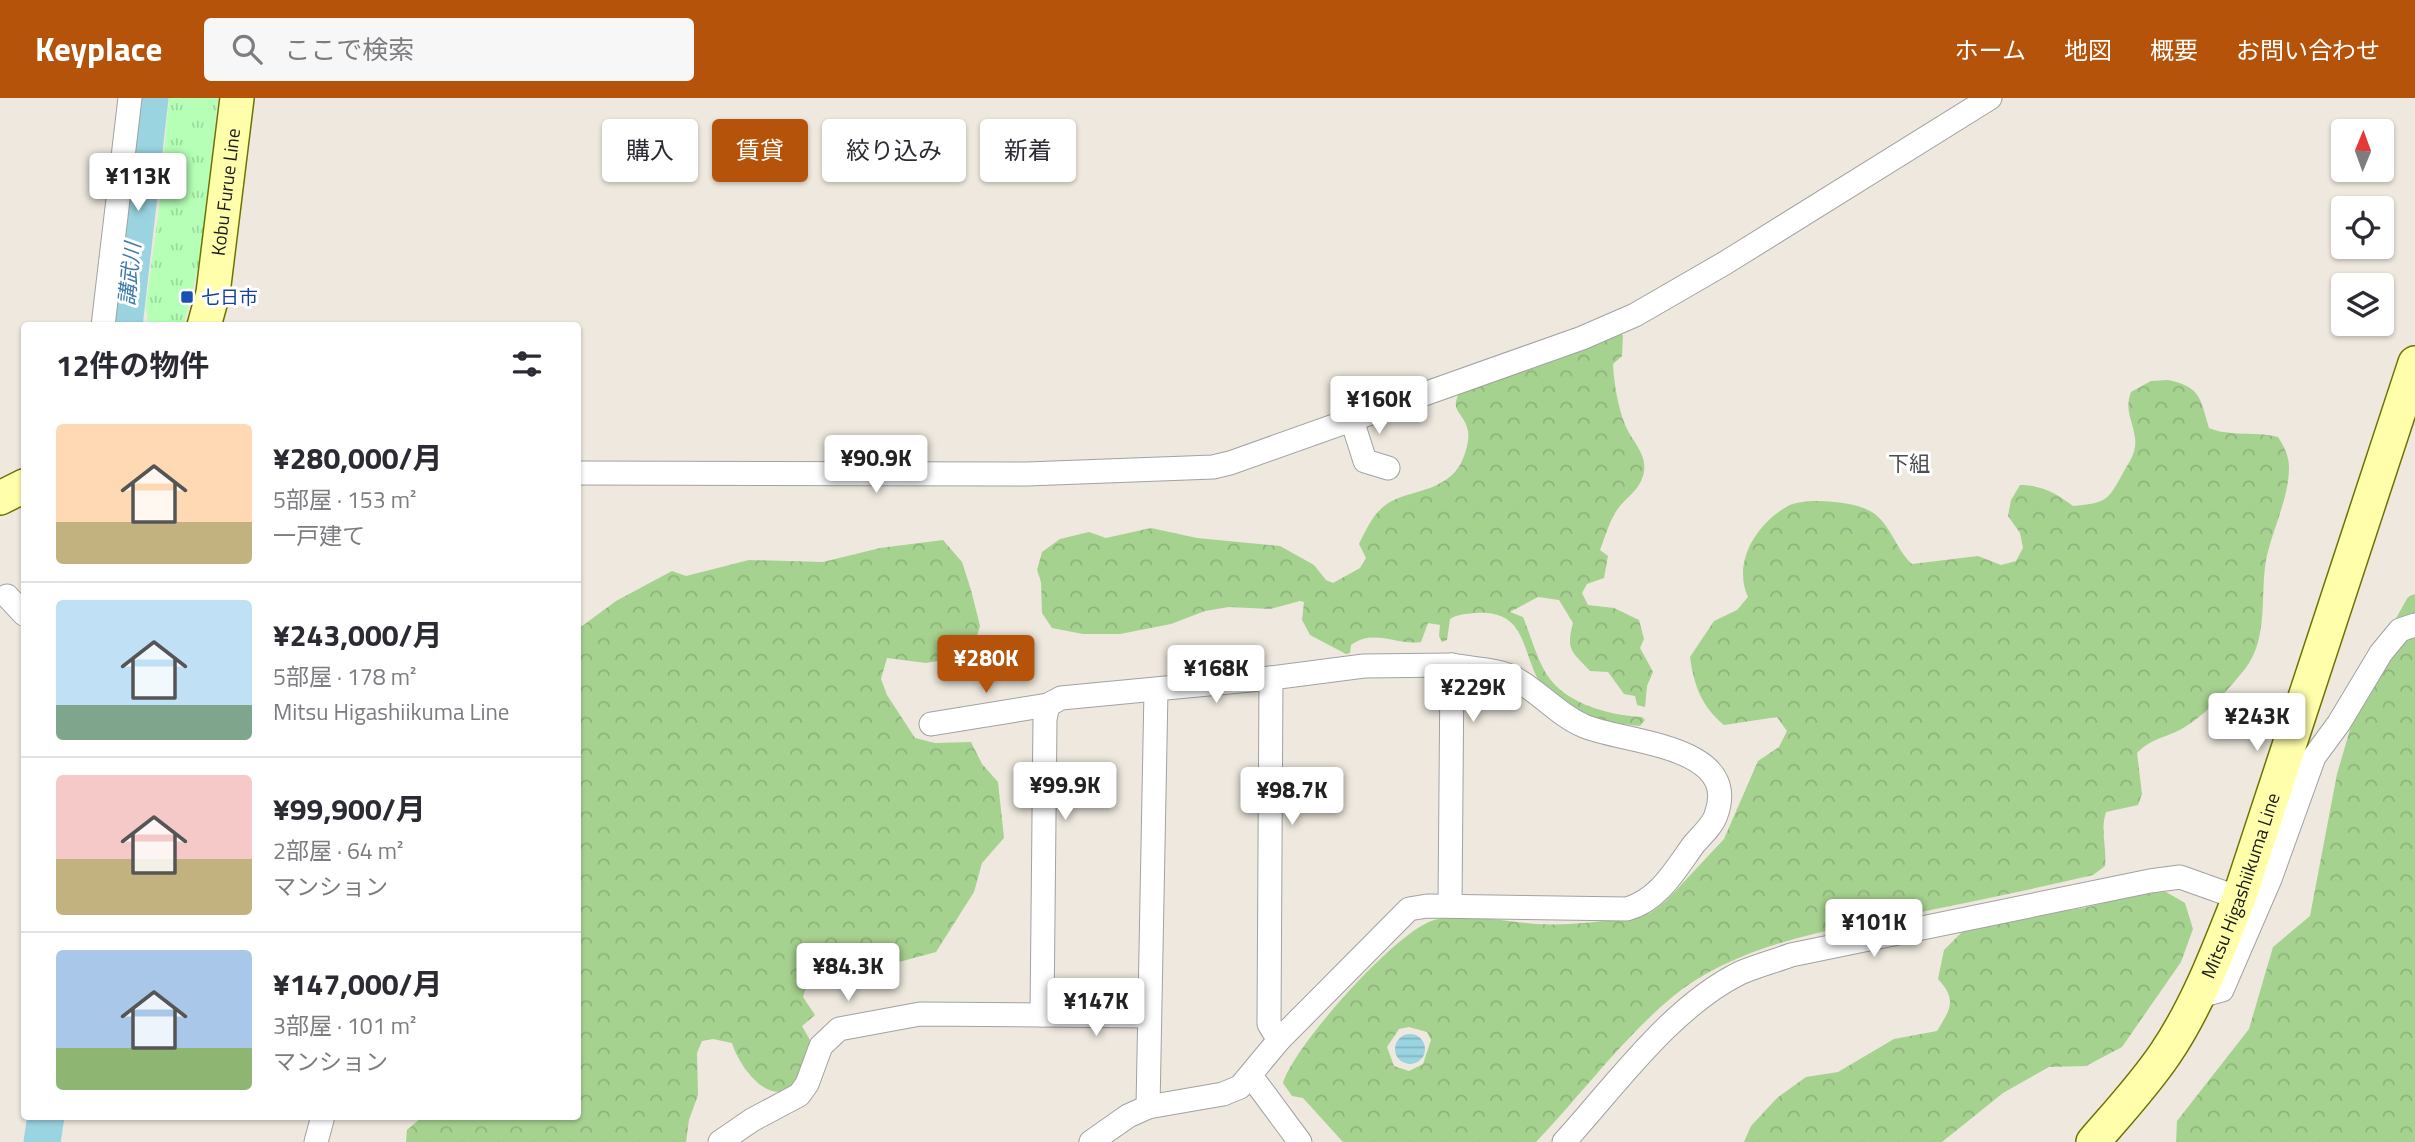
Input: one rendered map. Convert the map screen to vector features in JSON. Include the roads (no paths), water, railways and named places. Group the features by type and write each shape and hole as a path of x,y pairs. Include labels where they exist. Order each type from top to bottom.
{"main road":[{"name":"Kobu Furue Line","path":"205,322 213,293 237,98"},
{"name":"Mitsu Higashiikuma Line","path":"2094,1142 2166,1053 2197,997 2239,898 2415,363"},
{"path":"0,498 21,487"}],"street":[{"path":"103,322 130,98"},
{"path":"581,473 1027,474 1213,467 1582,338 1635,315 1873,173 1990,98"},
{"path":"1352,420 1365,461 1388,468"},
{"path":"7,596 21,611"},
{"path":"2197,997 2222,990 2270,879 2314,757 2339,723 2381,653 2400,630 2415,625"},
{"path":"1450,906 1452,665"},
{"path":"931,724 1048,705 1061,698 1271,678 1364,666 1452,665 1512,677 1566,718 1587,728 1676,750 1700,761 1713,774 1719,795 1716,815 1661,888 1644,904 1627,909 1450,906 1409,909 1396,919 1279,1040 1240,1087 1223,1094 1148,1107 1128,1116 1091,1142"},
{"path":"1271,678 1269,1024 1279,1040"},
{"path":"1148,1107 1156,690"},
{"path":"1042,1015 1045,745 1048,705"},
{"path":"1564,1142 1654,1042 1699,1000 1740,973 1791,955 2150,881 2180,877 2239,898"},
{"path":"720,1142 752,1120 799,1095 807,1084 821,1046 839,1029 920,1014 1149,1016"},
{"path":"1251,1076 1300,1142"},
{"path":"316,1142 322,1120"}],"water":[{"path":"1410,1034 1420,1039 1425,1049 1420,1059 1410,1064 1400,1059 1395,1049 1400,1039"}],"waterway":[{"name":"講武川","path":"124,322 150,98"},
{"name":"講武川","path":"42,1142 45,1120"}],"place":[{"name":"七日市","path":"187,297"}],"district":[{"name":"下組","path":"1909,464"}]}
